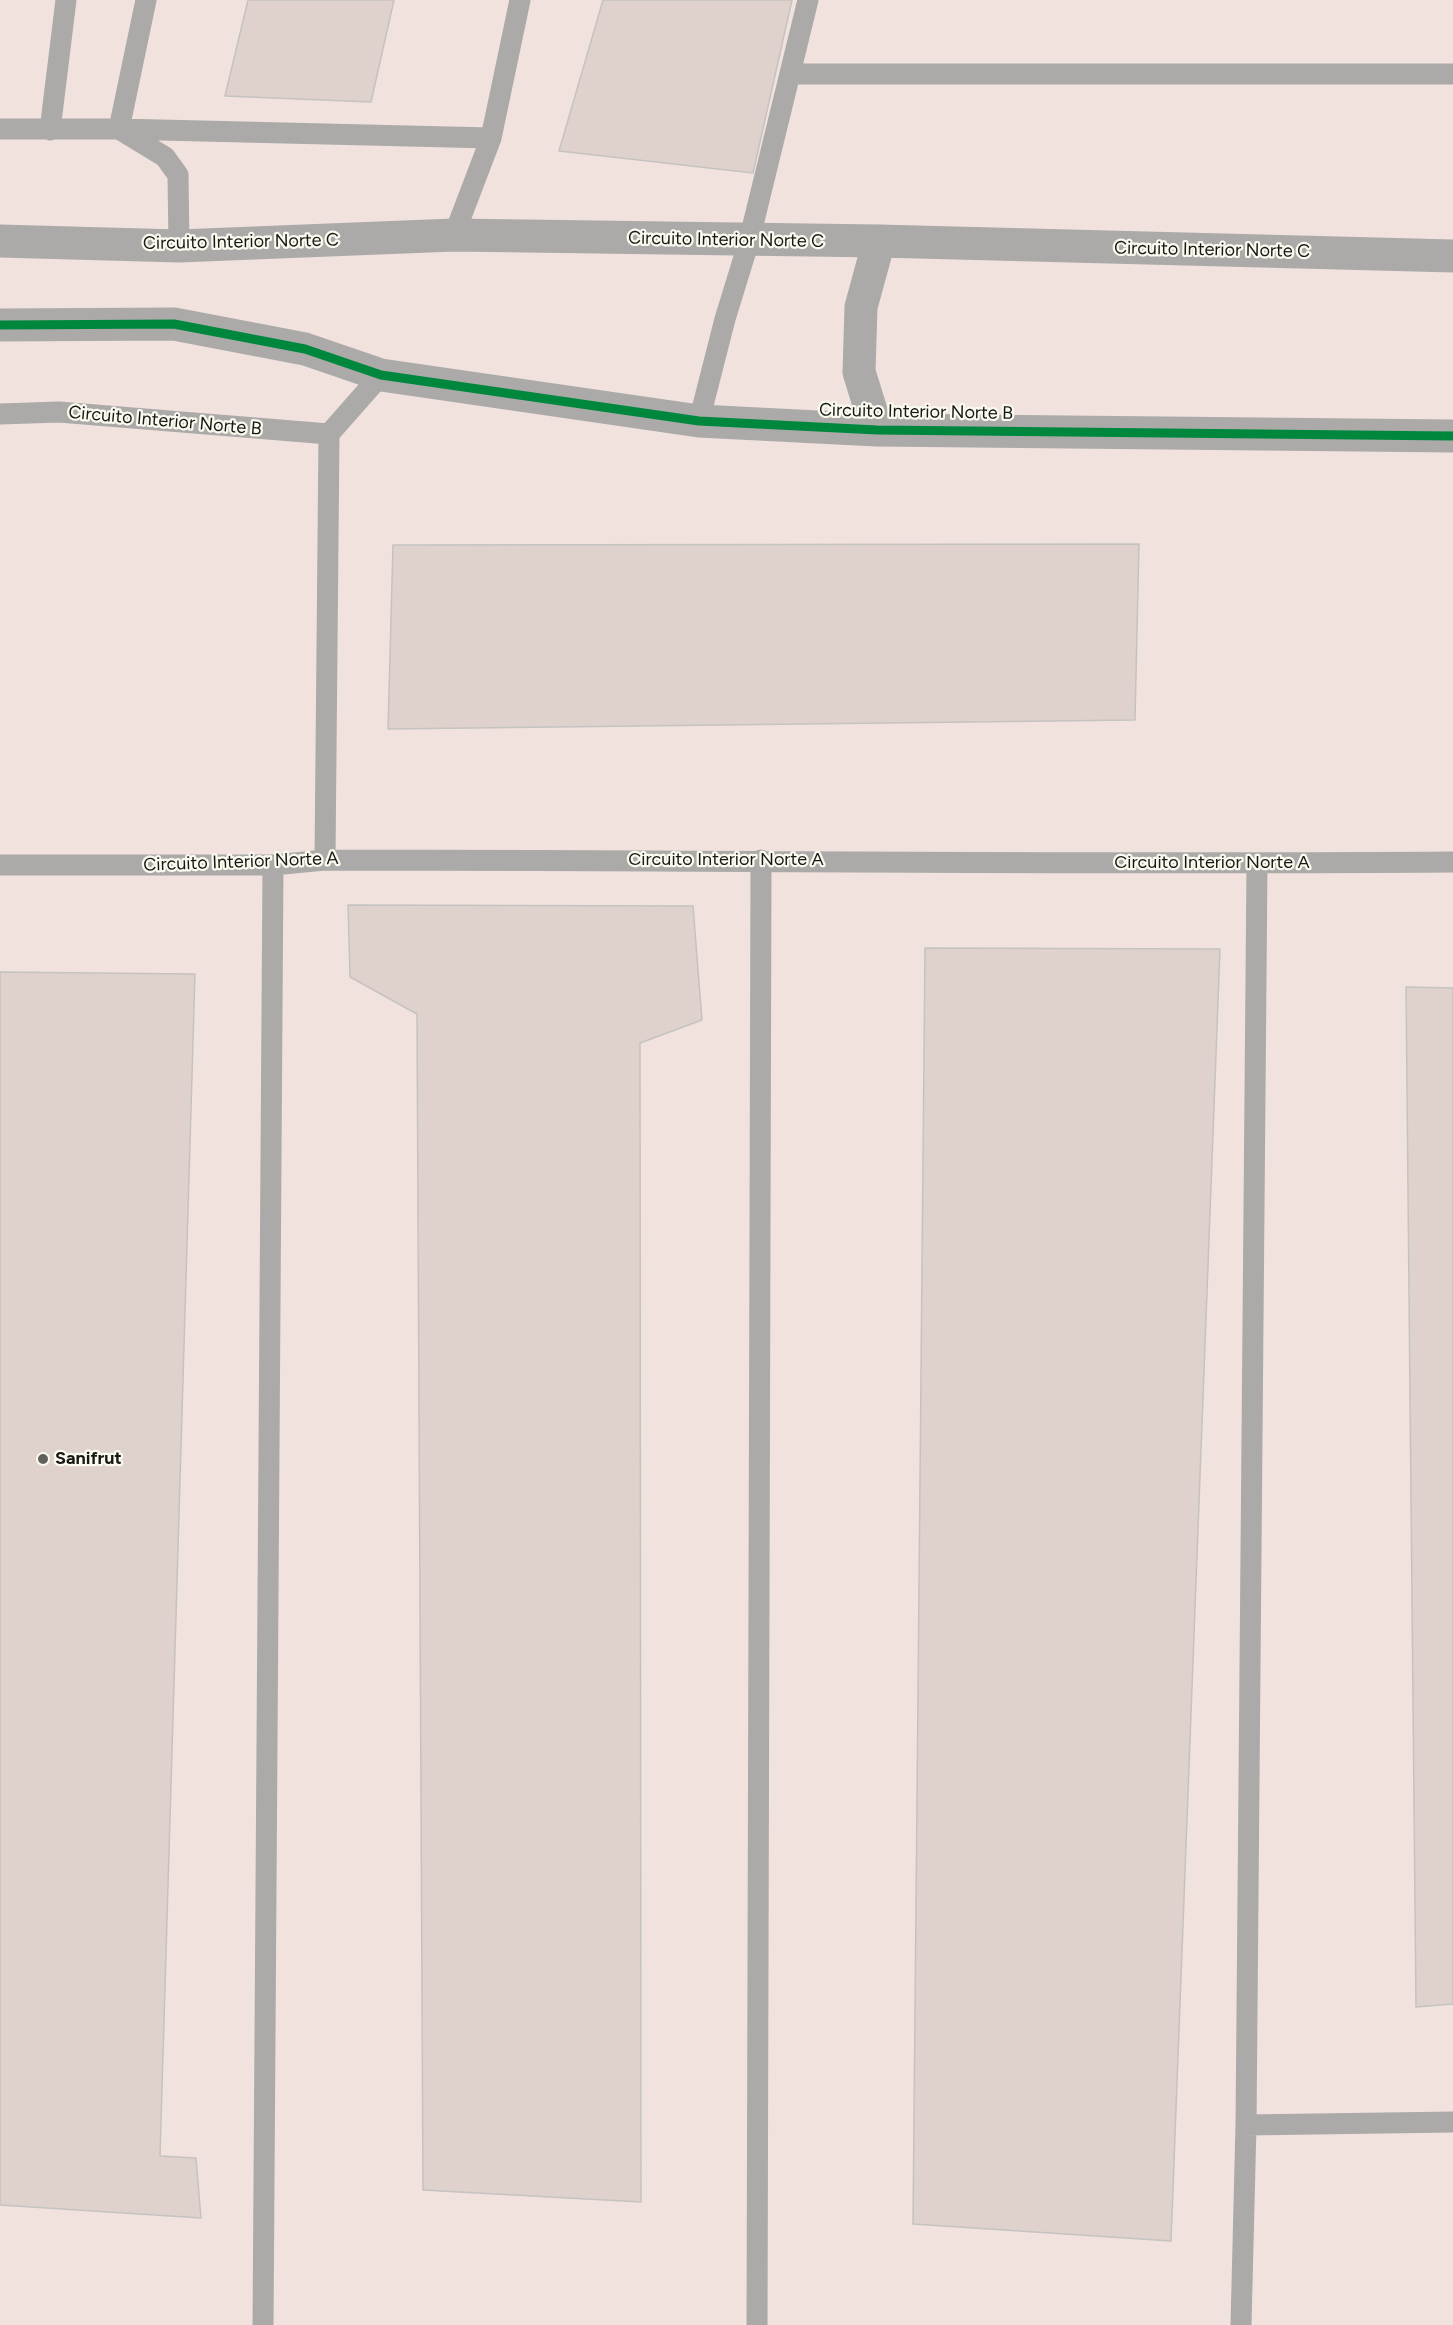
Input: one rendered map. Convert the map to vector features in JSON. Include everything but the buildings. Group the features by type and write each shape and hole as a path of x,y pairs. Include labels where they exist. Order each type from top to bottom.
{"street":[{"name":"Circuito Interior Norte C","path":"0,241 179,246 454,235 879,242 1453,256"},
{"path":"877,430 859,372 861,307 879,242"},
{"name":"Circuito Interior Norte B","path":"0,325 174,324 305,349 381,375 699,422 877,430 1453,436"}],"lane":[{"path":"50,130 66,0"},
{"path":"118,129 146,0"},
{"path":"454,235 491,138 520,0"},
{"path":"699,422 725,319 749,241 808,0"},
{"path":"790,74 1453,74"},
{"path":"0,129 118,129 491,138"},
{"path":"118,129 165,157 178,175 179,246"},
{"path":"325,860 329,434 381,375"},
{"name":"Circuito Interior Norte B","path":"0,414 59,412 329,434"},
{"name":"Circuito Interior Norte A","path":"0,865 273,865 325,860 761,860 1257,864 1453,862"},
{"path":"757,2325 761,860"},
{"path":"1240,2325 1246,2125 1257,864"},
{"path":"263,2325 273,865"},
{"path":"1246,2125 1453,2122"}],"shaded area":[{"path":"0,0 1453,0 1453,2325 0,2325"}],"cycle path":[{"path":"0,325 174,324 305,349 381,375 699,421 877,430 1453,436"}],"place":[{"name":"Sanifrut","path":"43,1459"}]}
